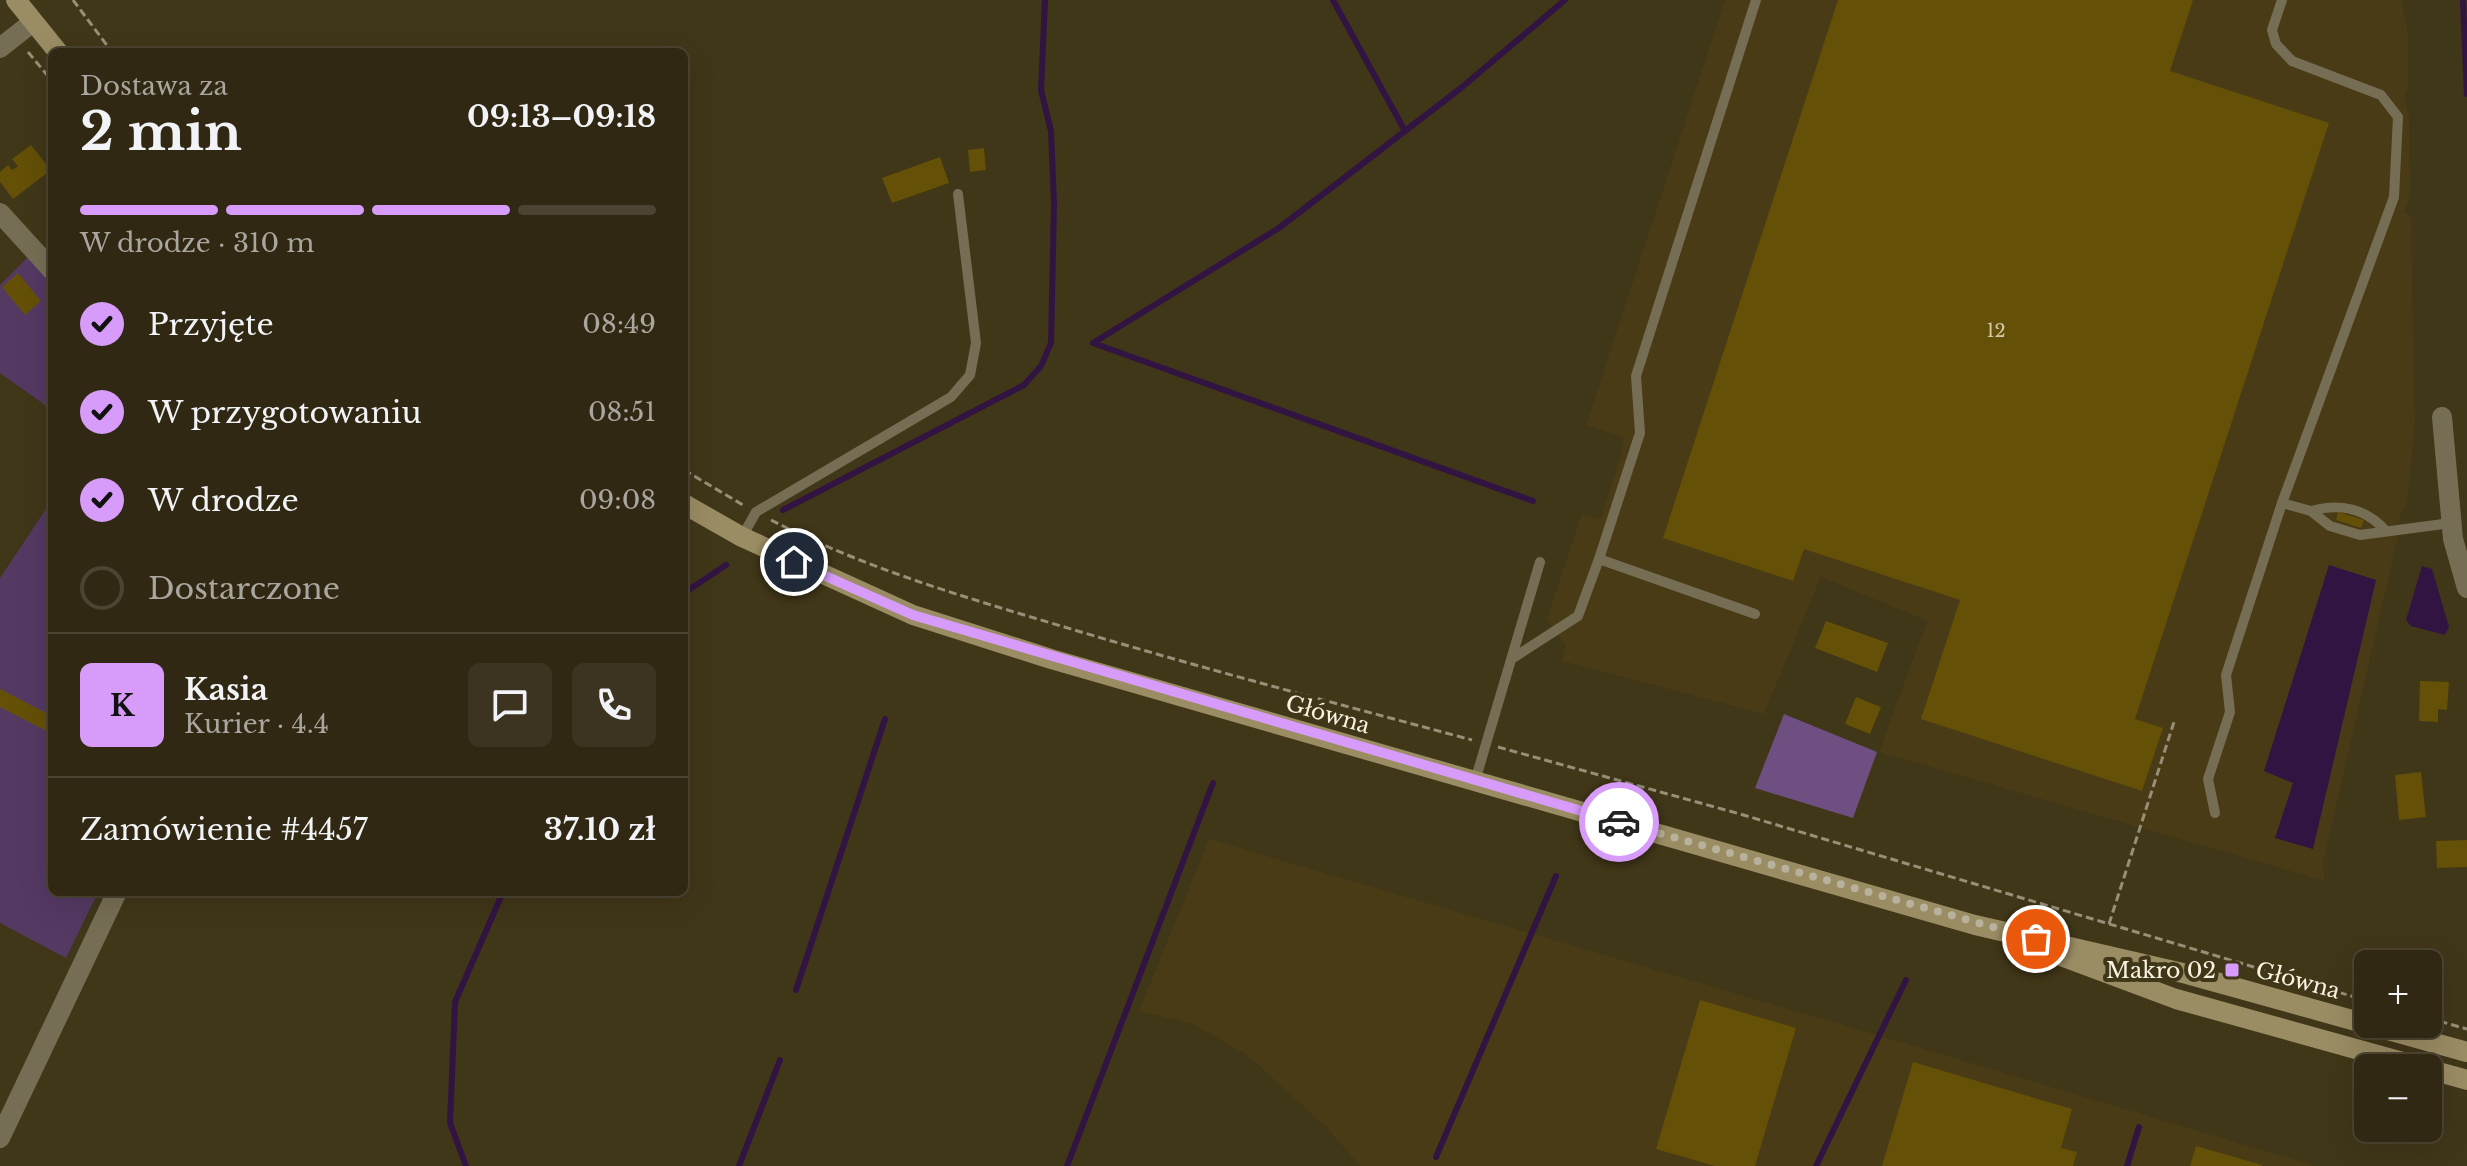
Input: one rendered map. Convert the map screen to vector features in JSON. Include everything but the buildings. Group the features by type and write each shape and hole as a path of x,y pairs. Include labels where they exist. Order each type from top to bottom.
{"main road":[{"path":"16,0 55,48"},
{"name":"Główna","path":"688,506 742,537 913,615 1975,925 2187,974 2467,1052"},
{"name":"Główna","path":"1975,925 2176,999 2372,1054"},
{"name":"Główna","path":"2442,1073 2467,1080"}],"street":[{"path":"0,48 33,22"},
{"path":"0,213 48,266"},
{"path":"2442,417 2451,523 2467,588"},
{"path":"0,1138 115,896"}],"lane":[{"path":"1513,658 1578,616 1640,433 1636,376 1756,0"},
{"path":"2215,813 2208,779 2230,712 2226,675 2282,503 2394,197 2398,117 2381,95 2292,61 2276,44 2272,30 2282,0"},
{"path":"742,537 756,512 951,397 970,375 976,343 958,194"},
{"path":"2282,503 2311,511 2330,526 2360,535 2451,523"},
{"path":"2311,511 2338,505 2374,518 2385,530"},
{"path":"1599,559 1755,614"},
{"path":"1475,781 1540,562"}],"path":[{"path":"73,0 109,48"},
{"path":"688,472 749,509"},
{"path":"762,515 827,549 898,577 1191,665 1475,741"},
{"path":"2109,924 2174,722"},
{"path":"1495,746 1740,814 2354,997"},
{"path":"2442,1022 2467,1029"}],"shaded area":[{"path":"1725,0 2401,0 2408,33 2408,89 2404,96 2409,116 2410,197 2404,213 2411,216 2415,423 2407,505 2401,512 2323,863 2325,881 1879,752 1927,621 1821,577 1764,714 1562,661 1566,645 1547,619 1582,514 1600,519 1624,437 1586,425"},
{"path":"29,256 48,274 48,407 0,373 0,285"},
{"path":"48,506 48,896 96,896 66,958 0,923 0,578"},
{"path":"2329,565 2376,580 2313,849 2275,838 2293,783 2264,771"},
{"path":"2422,566 2432,569 2449,627 2445,635 2411,626 2406,620"},
{"path":"1784,714 1877,752 1853,818 1755,788"},
{"path":"1209,839 2316,1166 1360,1166 1328,1129 1247,1055 1193,1024 1139,1011"}],"waterway":[{"path":"783,510 1024,385 1041,366 1051,343 1054,204 1051,131 1041,90 1045,0"},
{"path":"1333,0 1405,131"},
{"path":"1533,501 1093,343 1279,228 1461,88 1565,0"},
{"path":"2463,0 2467,94"},
{"path":"688,590 726,565"},
{"path":"796,990 885,719"},
{"path":"1067,1166 1213,783"},
{"path":"1436,1157 1556,876"},
{"path":"466,1166 450,1123 455,1002 501,896"},
{"path":"1816,1166 1906,980"},
{"path":"739,1166 780,1060"},
{"path":"2127,1166 2139,1127"}],"way so far":[{"path":"1619,822 1975,925 2036,939"}],"place":[{"name":"Makro 02","path":"2232,970"}],"route":[{"path":"794,562 913,615 1051,659 1619,822"}]}
